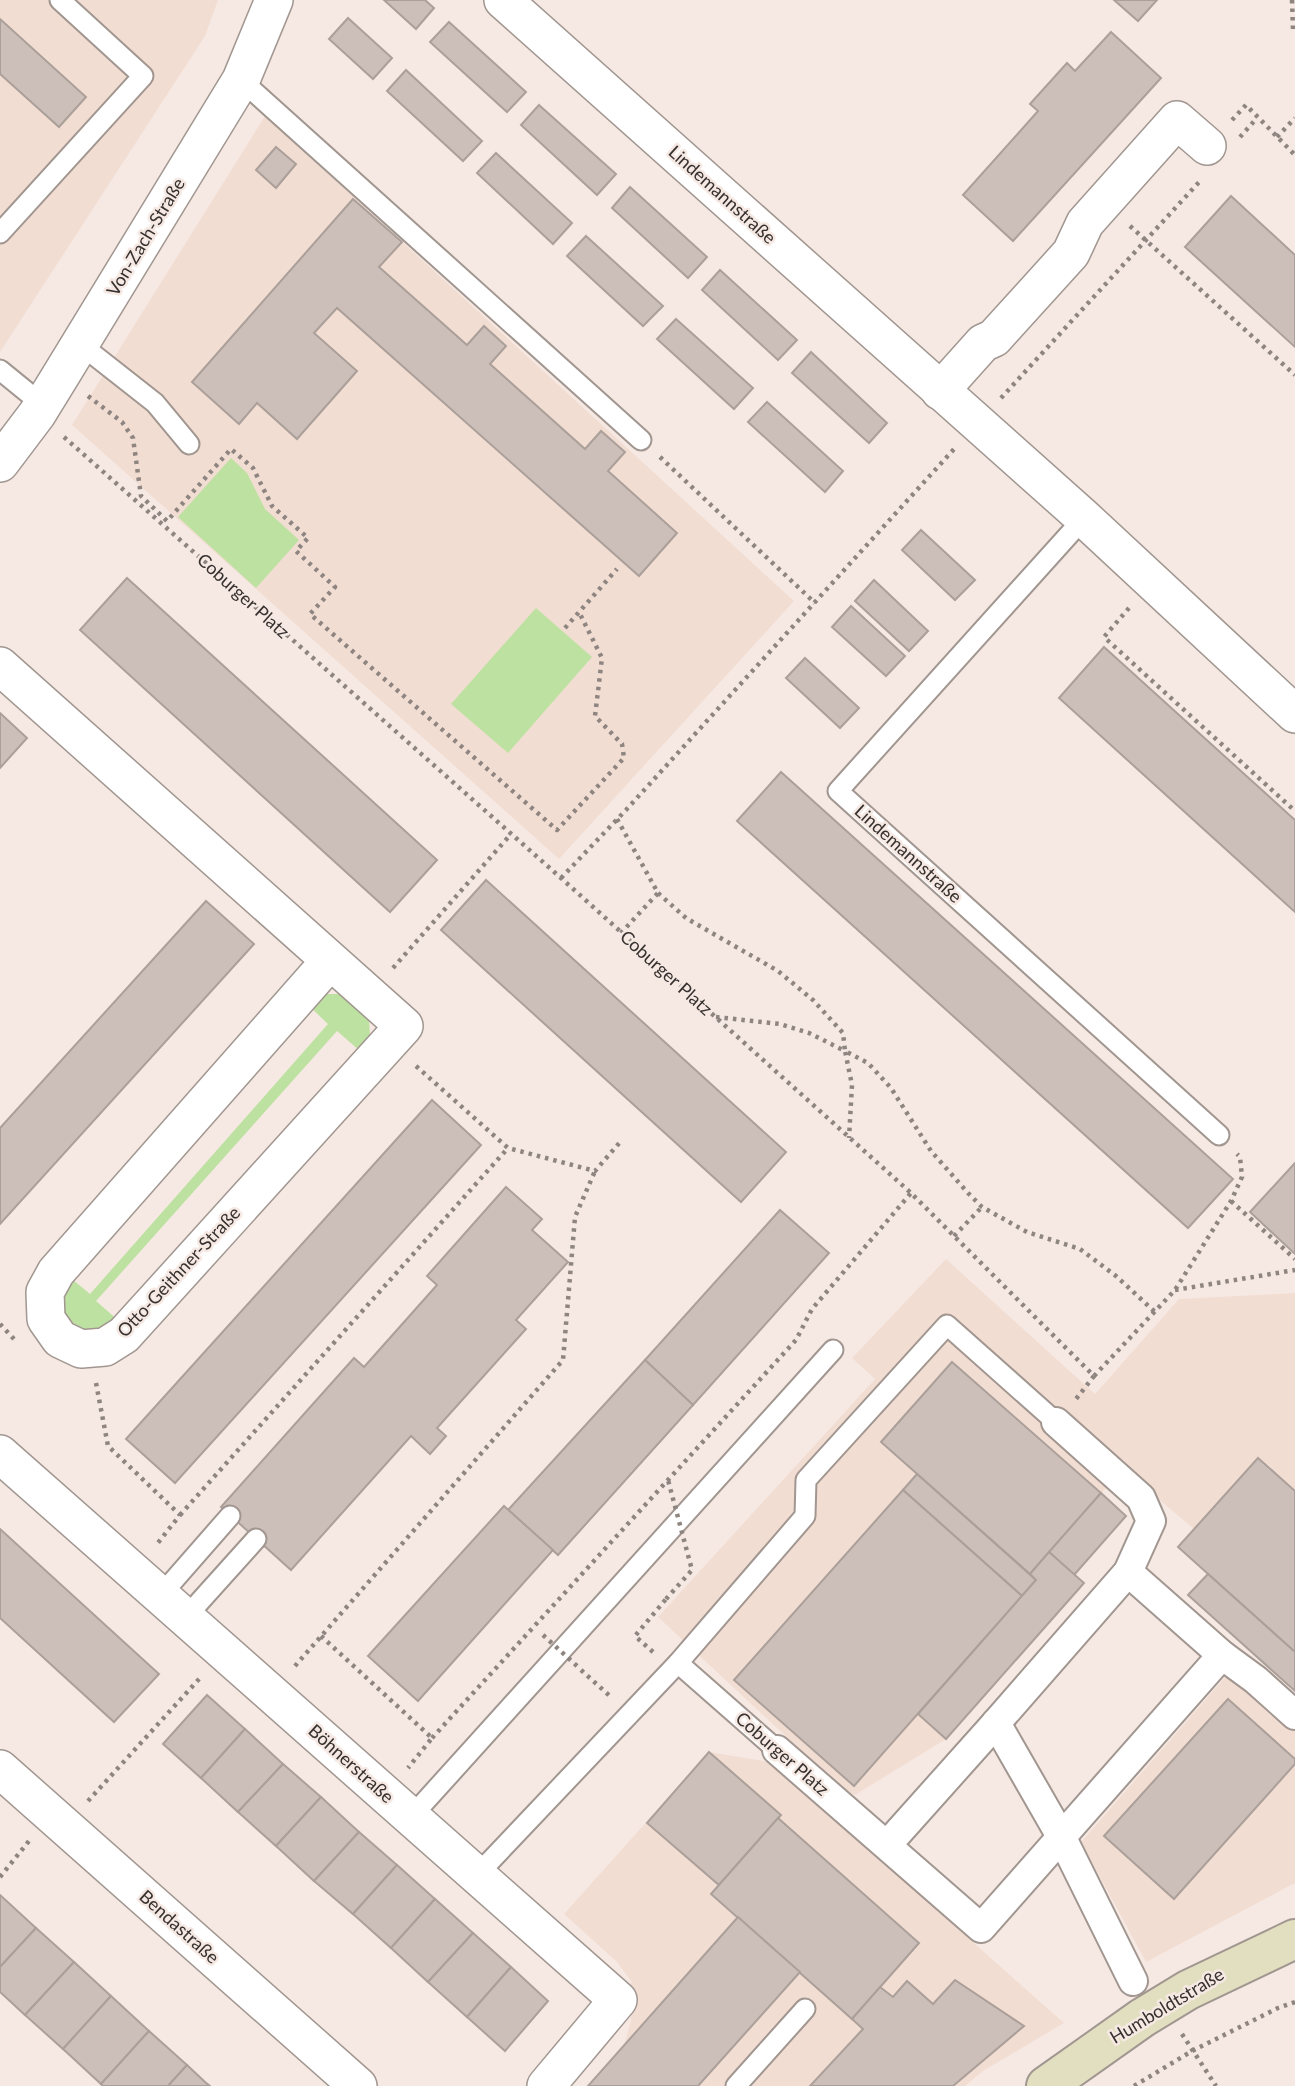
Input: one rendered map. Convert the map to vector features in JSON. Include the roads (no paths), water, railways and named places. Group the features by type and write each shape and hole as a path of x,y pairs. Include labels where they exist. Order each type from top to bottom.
{"main road":[{"name":"Humboldtstraße","path":"1046,2086 1131,2025 1164,2005 1237,1965 1295,1939"}],"street":[{"name":"Von-Zach-Straße","path":"0,463 47,398 241,80 274,0"},
{"name":"Lindemannstraße","path":"503,0 1084,518 1295,713"},
{"path":"940,391 983,342 994,338 1071,253 1086,223 1177,120 1216,155"},
{"path":"0,666 330,961"},
{"name":"Otto-Geithner-Straße","path":"330,961 369,996 396,1034 124,1335 106,1347 81,1349 60,1339 46,1320 45,1292 55,1272 330,961"},
{"path":"887,1845 1128,1572 1151,1521 1141,1498 1056,1422"},
{"name":"Böhnerstraße","path":"13,1466 618,2000 546,2086"},
{"path":"1128,1572 1295,1715"},
{"name":"Coburger Platz","path":"777,1750 981,1928 1222,1655"},
{"path":"996,1723 1062,1838 1133,1980"},
{"name":"Bendastraße","path":"0,1769 358,2086"}],"lane":[{"path":"0,233 144,76 60,0"},
{"path":"241,80 641,440"},
{"path":"80,344 155,403 188,444"},
{"path":"0,370 47,398"},
{"name":"Lindemannstraße","path":"1084,518 838,791 1219,1135"},
{"path":"477,1875 677,1663 804,1516 806,1480 947,1325 1056,1422"},
{"path":"398,1806 833,1350"},
{"path":"172,1607 230,1516"},
{"path":"172,1607 256,1539"},
{"name":"Coburger Platz","path":"677,1663 777,1750"},
{"path":"736,2086 805,2009"}]}
